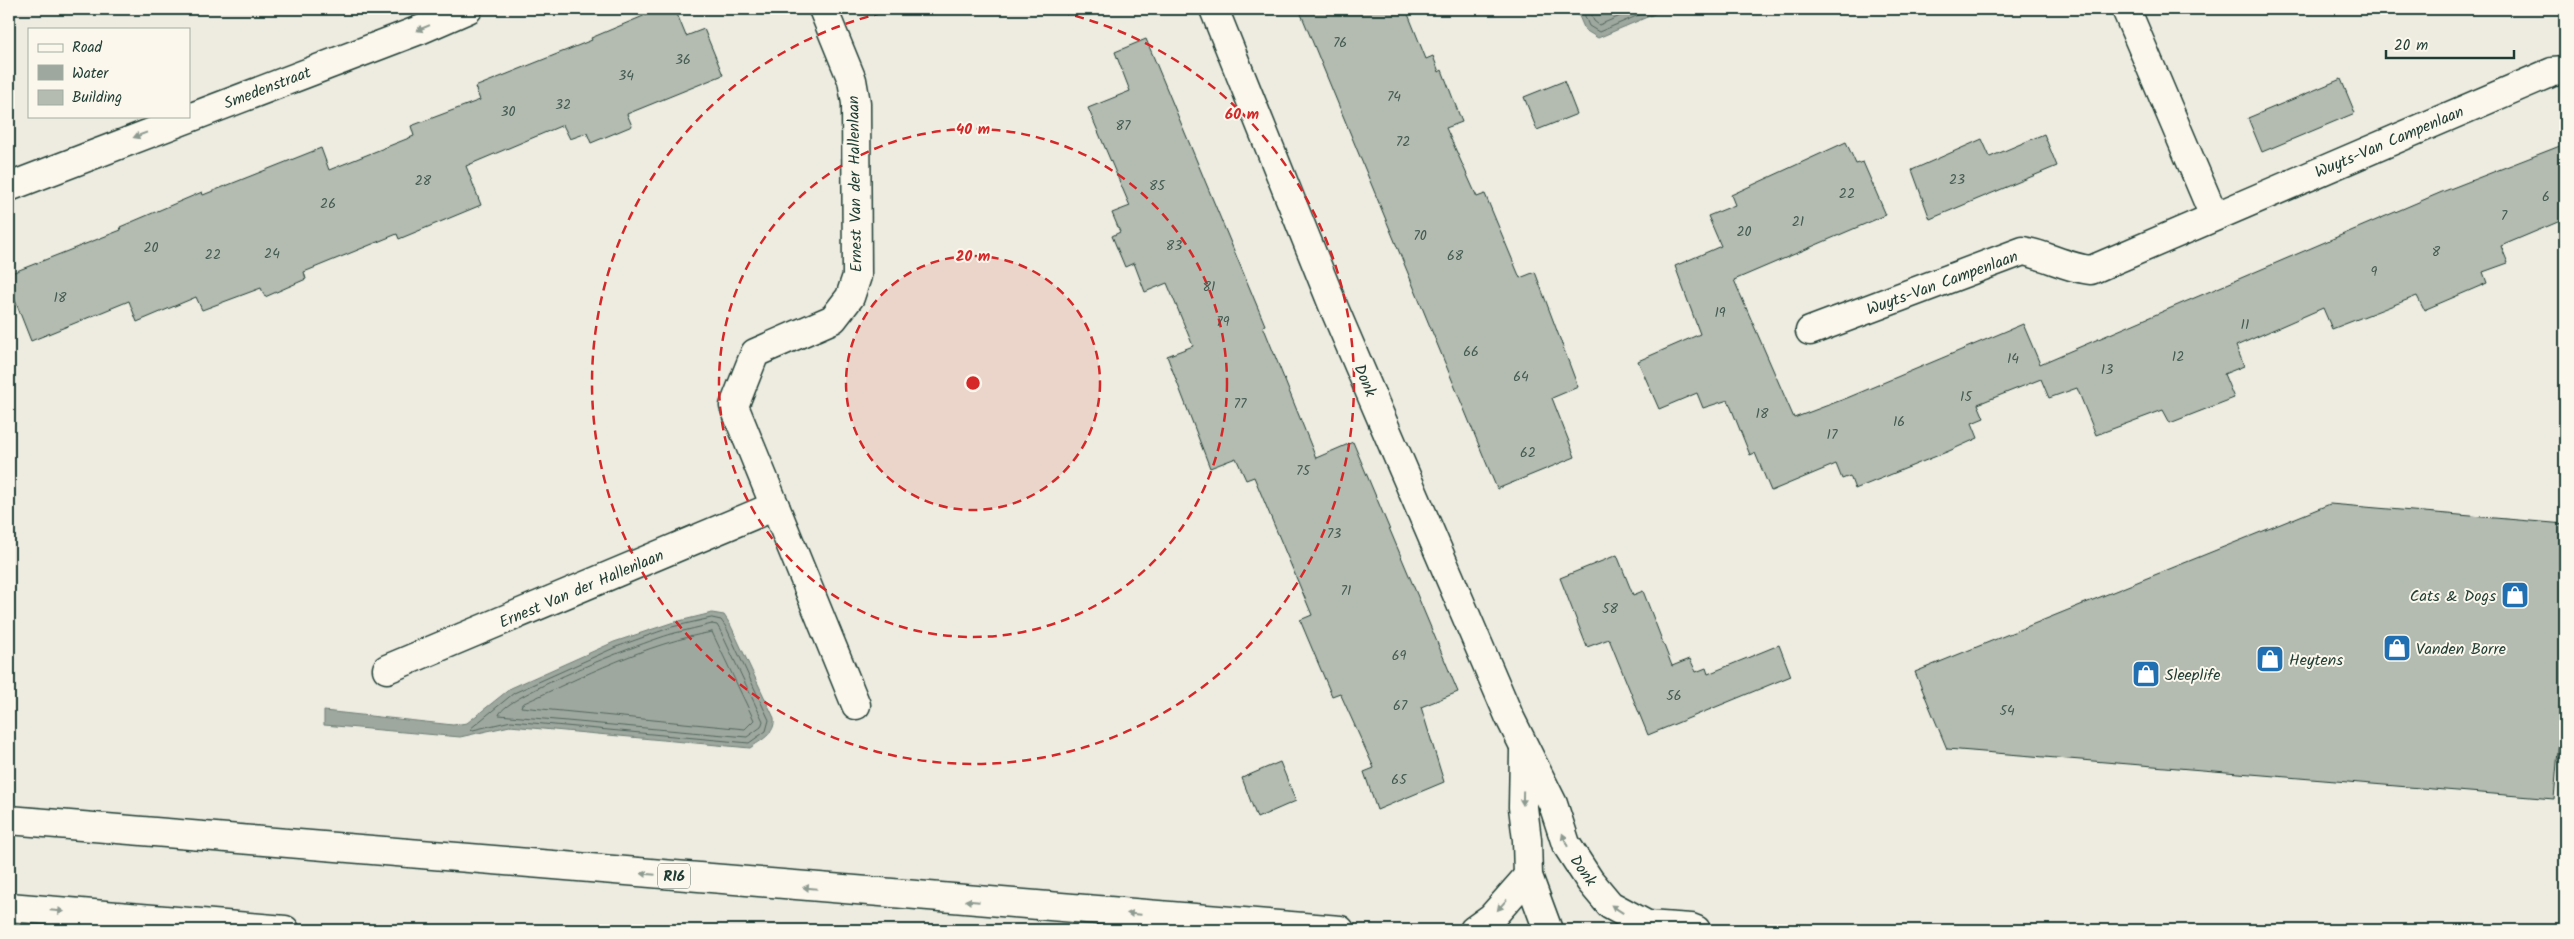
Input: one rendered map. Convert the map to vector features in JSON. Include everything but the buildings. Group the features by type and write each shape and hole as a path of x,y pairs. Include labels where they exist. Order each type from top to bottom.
{"main road":[{"name":"Smedenstraat","path":"190,117 468,9"},
{"name":"Ernest Van der Hallenlaan","path":"823,9 852,80 856,103 857,276 850,297 833,319 755,353 734,406 856,705"},
{"name":"Donk","path":"1214,9 1334,308 1524,749 1553,804 1566,844 1590,881 1610,905 1647,925 1696,930"},
{"path":"2126,9 2214,216"},
{"name":"Wuyts-Van Campenlaan","path":"1810,331 2023,251 2040,254 2080,269 2091,270 2552,72 2565,71"},
{"name":"Smedenstraat","path":"9,187 188,118"},
{"name":"Ernest Van der Hallenlaan","path":"387,669 775,506"},
{"name":"Donk","path":"1524,749 1523,807 1527,840 1528,876 1548,930"},
{"name":"R16","path":"9,820 1340,930"},
{"path":"1474,930 1492,917 1528,876"},
{"path":"9,907 285,930"}],"water":[{"path":"1576,9 1666,9 1598,38 1585,30"},
{"path":"712,613 724,615 730,624 774,718 773,728 770,732 750,748 510,726 460,737 324,725 324,711 453,725 467,723 511,688 614,642 671,623"}],"place":[{"name":"Cats & Dogs","path":"2515,595"},
{"name":"Vanden Borre","path":"2397,648"},
{"name":"Heytens","path":"2270,659"},
{"name":"Sleeplife","path":"2146,674"}]}
